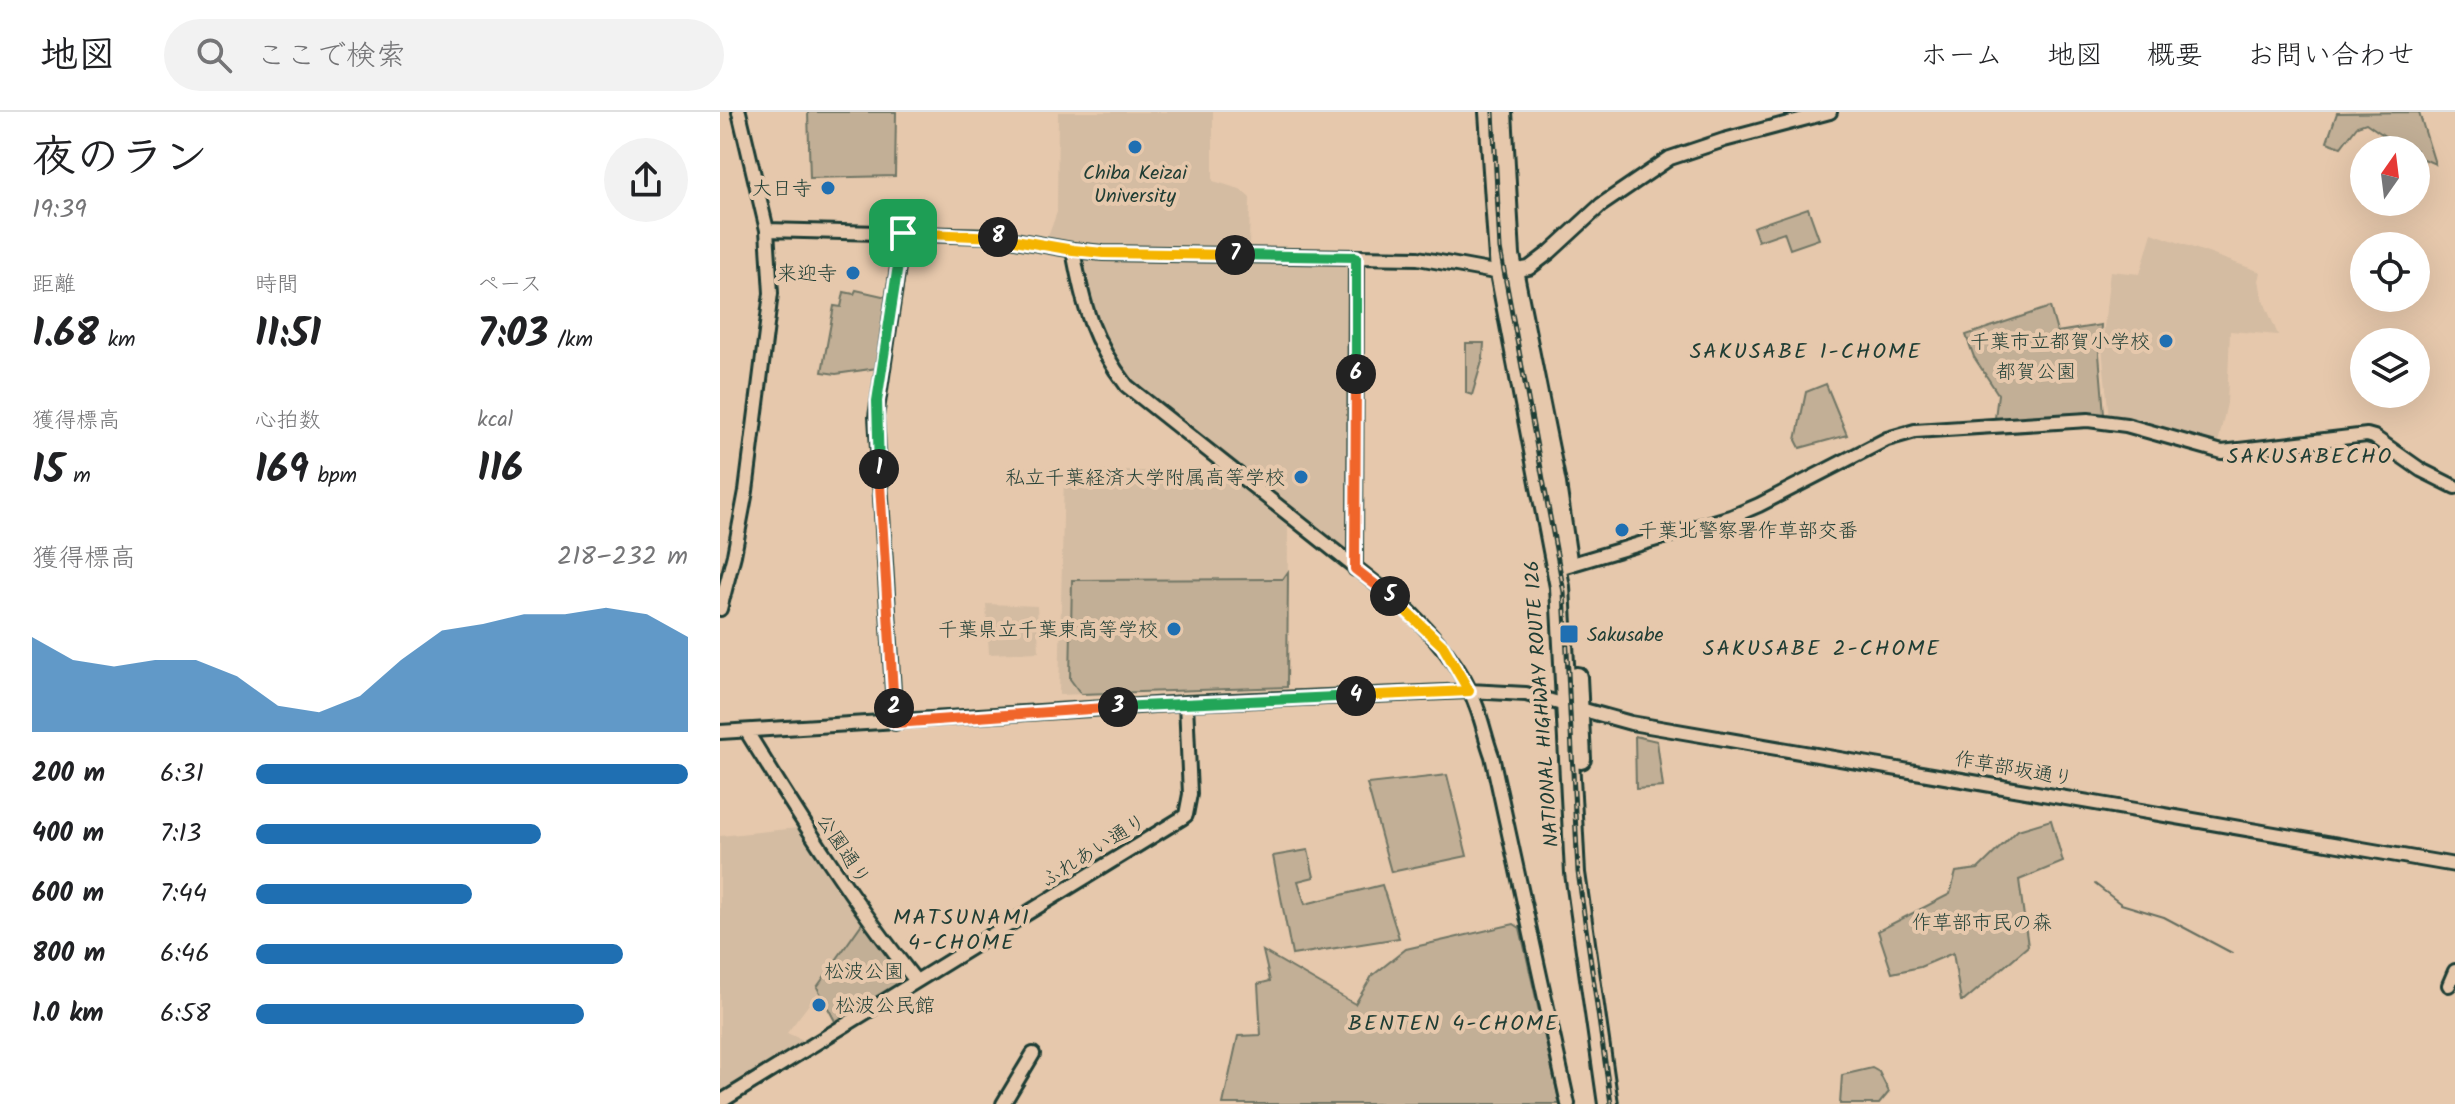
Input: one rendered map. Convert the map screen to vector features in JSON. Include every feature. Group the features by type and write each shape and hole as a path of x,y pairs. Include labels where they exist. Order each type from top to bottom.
{"highway":[{"name":"NATIONAL HIGHWAY ROUTE 126","path":"1489,112 1507,272 1556,484 1585,857 1620,1104"},
{"name":"NATIONAL HIGHWAY ROUTE 126","path":"1502,112 1509,247 1507,272"},
{"name":"NATIONAL HIGHWAY ROUTE 126","path":"1573,707 1575,873 1608,1104"}],"street":[{"path":"720,609 738,534 770,318 771,293 767,230 739,112"},
{"path":"767,230 992,236 1073,250 1418,258 1507,272 1529,268 1601,205 1670,158 1830,112"},
{"path":"895,723 876,417 903,233"},
{"path":"1073,250 1080,291 1097,341 1127,386 1404,606 1454,662 1477,707 1492,756 1568,1104"},
{"path":"1355,569 1356,257"},
{"path":"1562,567 1731,517 1887,439 1915,431 2088,420 2141,429 2222,452 2367,435 2421,470 2455,487"},
{"name":"作草部坂通り","path":"720,732 1186,703 1507,691 1631,723 2455,865"},
{"name":"ふれあい通り","path":"720,1102 1186,815 1190,794 1186,703"},
{"name":"公園通り","path":"747,732 866,918 916,981"},
{"path":"2449,985 2455,971"},
{"path":"1003,1104 1033,1054"}],"shaded area":[{"name":"Chiba Keizai University","path":"1058,112 1213,112 1213,181 1240,189 1250,198 1249,248 1092,246 1048,237 1057,212"},
{"name":"千葉市立都賀小学校","path":"2152,233 2261,272 2262,297 2278,335 2230,331 2227,403 2217,448 2109,419 2102,347 2110,271 2140,274"},
{"name":"私立千葉経済大学附属高等学校","path":"1078,260 1350,264 1351,554 1134,385 1105,344 1088,308"},
{"name":"千葉県立千葉東高等学校","path":"1064,471 1220,471 1288,526 1287,687 1059,695"},
{"path":"986,604 1037,606 1039,652 989,654"},
{"path":"798,828 863,922 817,986 819,991 787,1033 805,1041 720,1094 720,836"}],"green space":[{"path":"808,112 896,112 895,176 810,178"},
{"path":"2419,112 2426,136 2385,136 2366,123 2357,126 2341,147 2327,142 2337,113"},
{"path":"1808,208 1819,239 1790,249 1784,232 1758,241 1753,227"},
{"path":"856,290 887,297 877,368 836,374 822,372 834,306 841,307 844,292 854,294"},
{"name":"都賀公園","path":"2050,307 2057,332 2101,325 2099,354 2104,414 2102,417 2074,413 1999,421 1995,418 1998,394 1974,357 1966,335"},
{"path":"1466,343 1484,343 1472,395 1466,393"},
{"path":"1826,384 1847,435 1800,448 1796,440 1806,392"},
{"path":"1288,572 1287,687 1081,694 1070,679 1072,580 1283,579"},
{"path":"1635,736 1657,741 1663,787 1636,789"},
{"path":"1447,775 1467,856 1391,872 1367,784"},
{"name":"作草部市民の森","path":"2051,820 2063,862 2019,880 2028,946 1964,1001 1961,1001 1953,953 1920,967 1892,973 1878,931 1950,894 1956,872 1978,869 2018,830"},
{"path":"1308,850 1314,877 1298,881 1305,904 1382,885 1399,938 1292,955 1273,856"},
{"name":"松波公園","path":"863,922 907,979 836,1023 817,987"},
{"path":"1514,924 1520,928 1560,1104 1223,1104 1238,1036 1261,1035 1258,984 1270,981 1263,951 1355,1004 1372,976 1406,949"},
{"path":"1872,1068 1879,1072 1889,1092 1879,1104 1840,1104 1842,1075"}],"waterway":[{"path":"2095,884 2121,904 2164,917 2232,953"}],"railway":[{"path":"1493,112 1500,249 1564,592 1578,872 1611,1104"}],"place":[{"name":"Chiba Keizai University","path":"1135,147"},
{"name":"大日寺","path":"828,188"},
{"name":"来迎寺","path":"853,273"},
{"name":"千葉市立都賀小学校","path":"2166,341"},
{"name":"私立千葉経済大学附属高等学校","path":"1301,477"},
{"name":"千葉北警察署作草部交番","path":"1622,530"},
{"name":"千葉県立千葉東高等学校","path":"1174,629"},
{"name":"Sakusabe","path":"1569,634"},
{"name":"松波公民館","path":"819,1005"}],"district":[{"name":"SAKUSABE 1-CHOME","path":"1806,350"},
{"name":"SAKUSABECHO","path":"2310,455"},
{"name":"SAKUSABE 2-CHOME","path":"1822,647"},
{"name":"MATSUNAMI 4-CHOME","path":"962,928"},
{"name":"BENTEN 4-CHOME","path":"1454,1022"}],"route":[{"path":"903,233 992,236 1103,253 1356,257 1355,569 1404,606 1443,646 1469,691 1186,703 895,723 876,417 903,233"}]}
